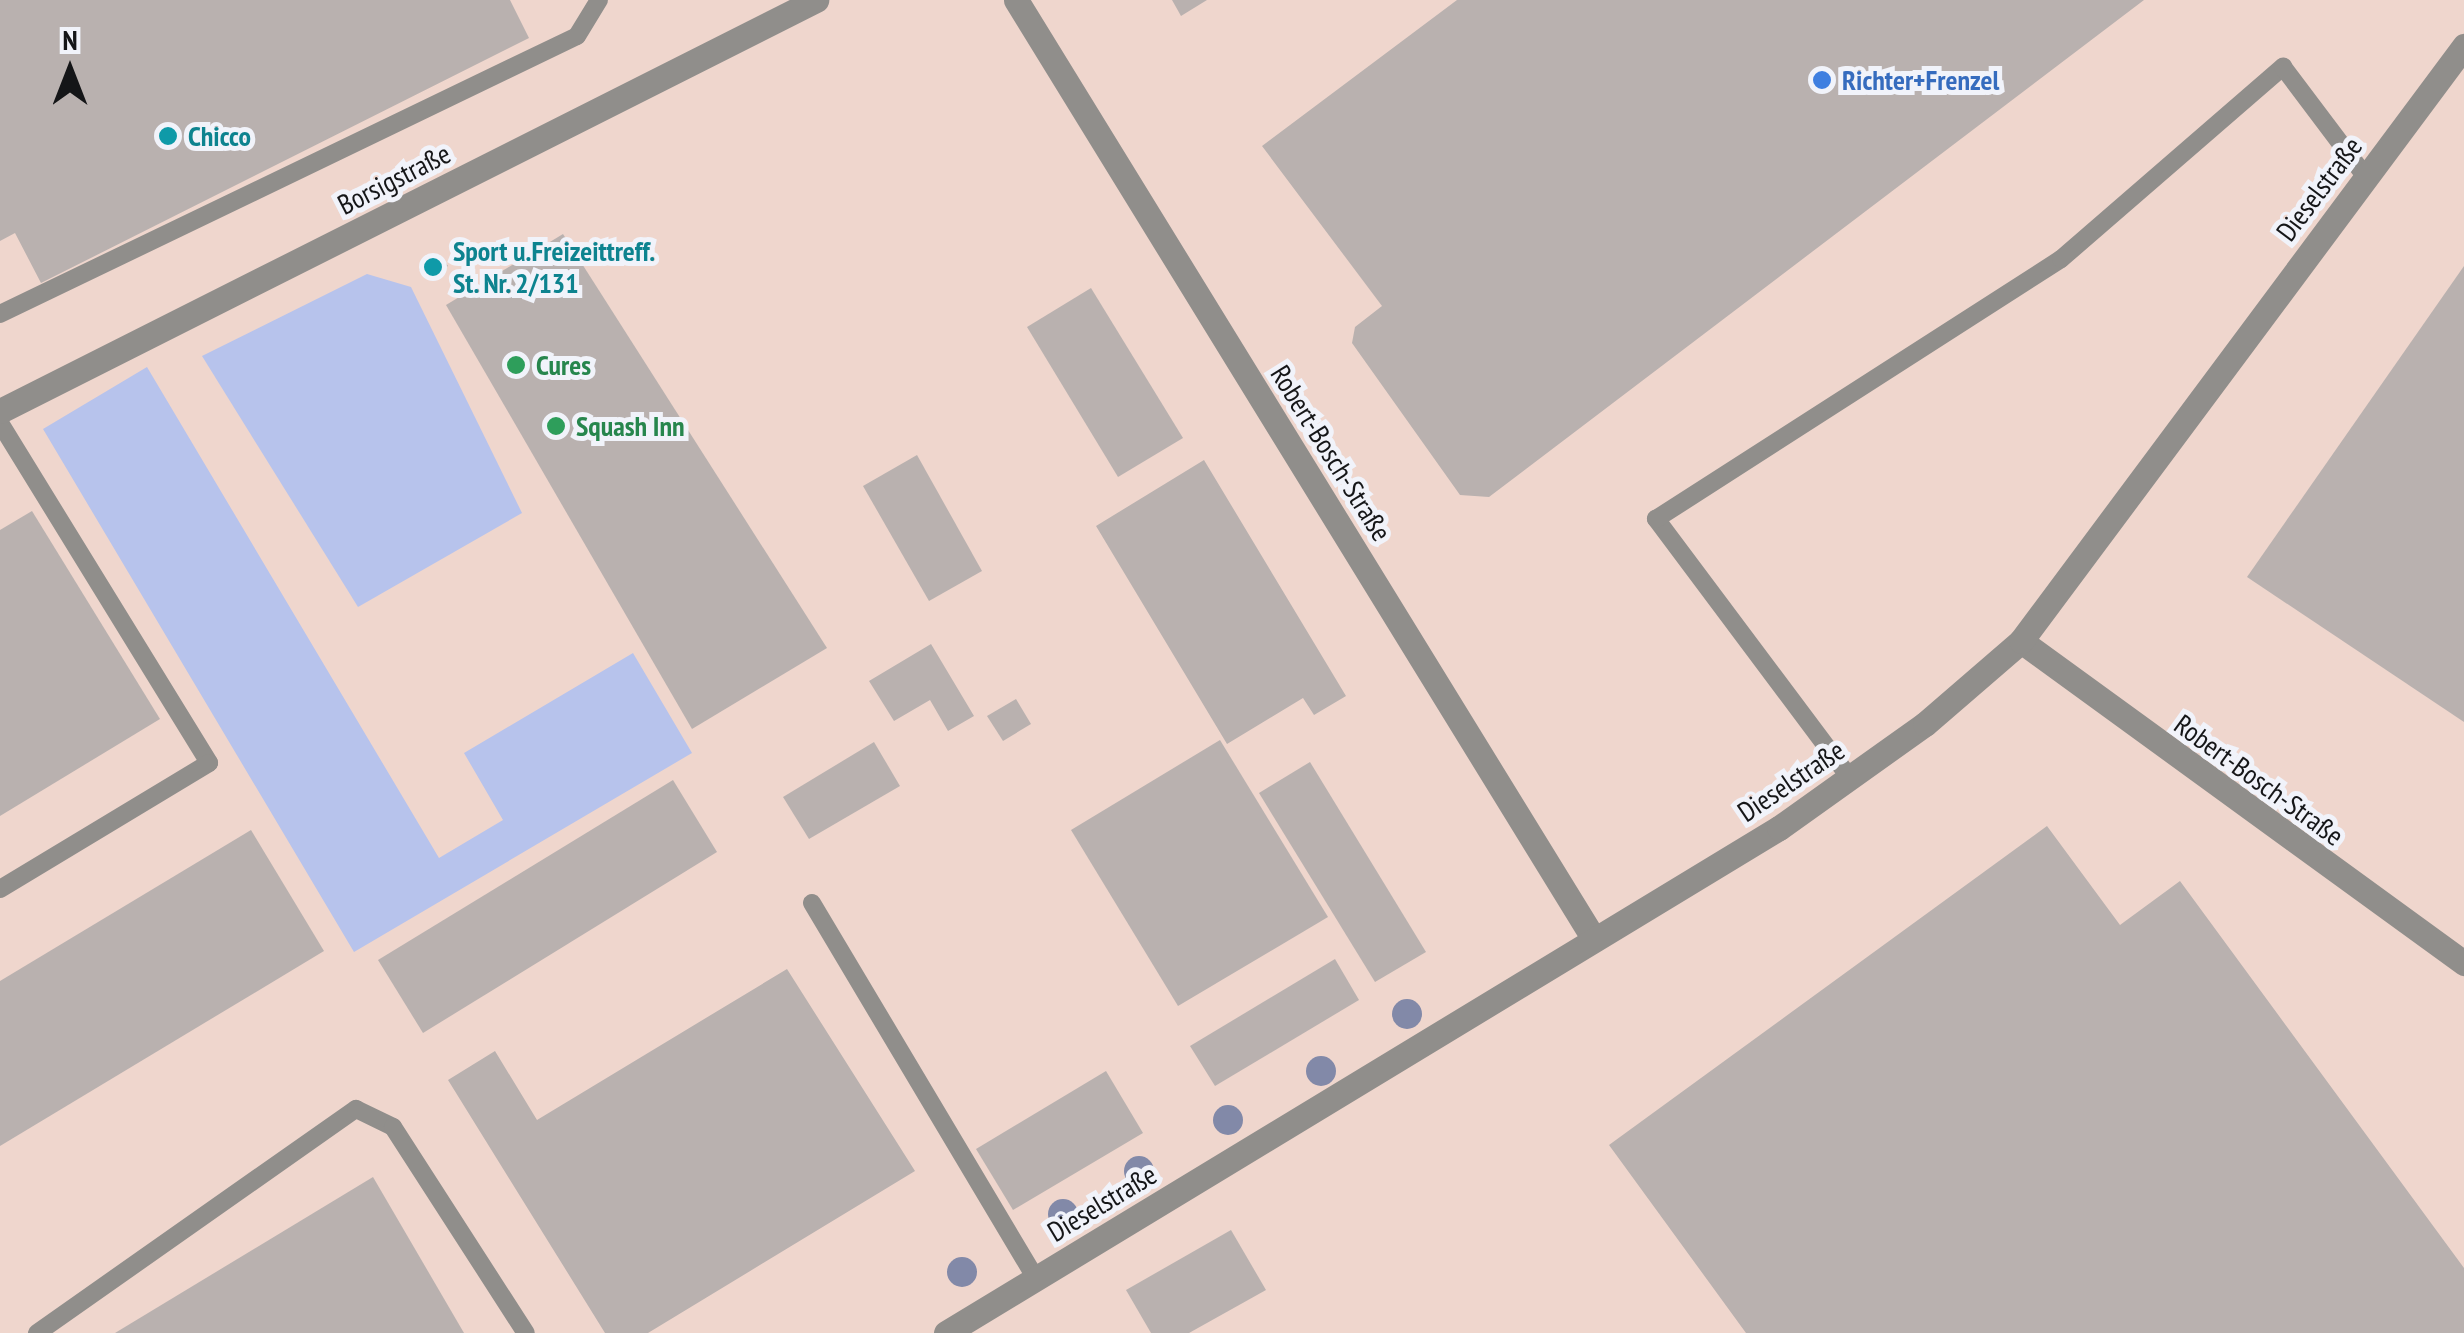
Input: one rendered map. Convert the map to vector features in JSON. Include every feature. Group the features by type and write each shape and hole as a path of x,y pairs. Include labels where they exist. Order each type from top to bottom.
{"street":[{"name":"Borsigstraße","path":"0,411 816,0"},
{"name":"Robert-Bosch-Straße","path":"1016,0 1594,939"},
{"name":"Dieselstraße","path":"946,1333 1594,939 1850,778 2021,641 2464,46"},
{"name":"Robert-Bosch-Straße","path":"2021,641 2464,963"}],"lane":[{"path":"0,314 576,36 599,0"},
{"path":"1850,778 1656,519 2061,260 2283,67 2366,177"},
{"path":"0,423 209,763 0,889"},
{"path":"812,903 1036,1279"},
{"path":"38,1333 356,1109 392,1127 526,1333"}],"shaded area":[{"path":"0,0 2464,0 2464,1333 0,1333"},
{"path":"367,274 411,287 522,513 358,607 202,356"},
{"path":"147,367 439,858 503,820 464,753 633,653 692,753 354,952 43,429"}],"building":[{"name":"Chicco","path":"0,0 510,0 529,38 41,283 15,233 0,241"},
{"path":"1172,0 1207,0 1181,16"},
{"path":"1457,0 2144,0 1489,497 1460,495 1352,343 1355,327 1382,306 1262,146"},
{"path":"563,234 827,648 692,729 446,305"},
{"name":"Sport u.Freizeittreff. St. Nr. 2/131","path":"441,256 448,266 426,279 419,269"},
{"path":"2464,266 2464,722 2247,577"},
{"path":"1091,288 1183,438 1118,477 1027,327"},
{"path":"917,455 982,571 929,601 863,486"},
{"path":"1204,460 1346,696 1314,715 1303,698 1227,744 1096,526"},
{"path":"32,511 160,719 0,816 0,530"},
{"path":"931,644 974,716 948,731 930,700 894,721 869,681"},
{"path":"1016,699 1031,724 1003,741 987,716"},
{"path":"1220,740 1328,917 1178,1006 1071,830"},
{"path":"874,742 900,786 809,839 783,797"},
{"path":"1310,762 1426,952 1375,982 1259,793"},
{"path":"673,780 717,852 423,1033 378,960"},
{"path":"2047,826 2120,925 2180,881 2464,1268 2464,1333 1746,1333 1609,1145"},
{"path":"251,830 324,951 0,1146 0,981"},
{"path":"1335,959 1359,1000 1215,1086 1190,1046"},
{"path":"787,969 915,1171 648,1333 605,1333 448,1080 495,1051 537,1120"},
{"path":"1106,1071 1143,1133 1013,1210 976,1149"},
{"path":"373,1177 464,1333 115,1333"},
{"path":"1231,1230 1266,1290 1189,1333 1151,1333 1126,1290"}],"place":[{"name":"Richter+Frenzel","path":"1822,80"},
{"name":"Chicco","path":"168,136"},
{"name":"Sport u.Freizeittreff. St. Nr. 2/131","path":"433,267"},
{"name":"Cures","path":"516,365"},
{"name":"Squash Inn","path":"556,426"}]}
